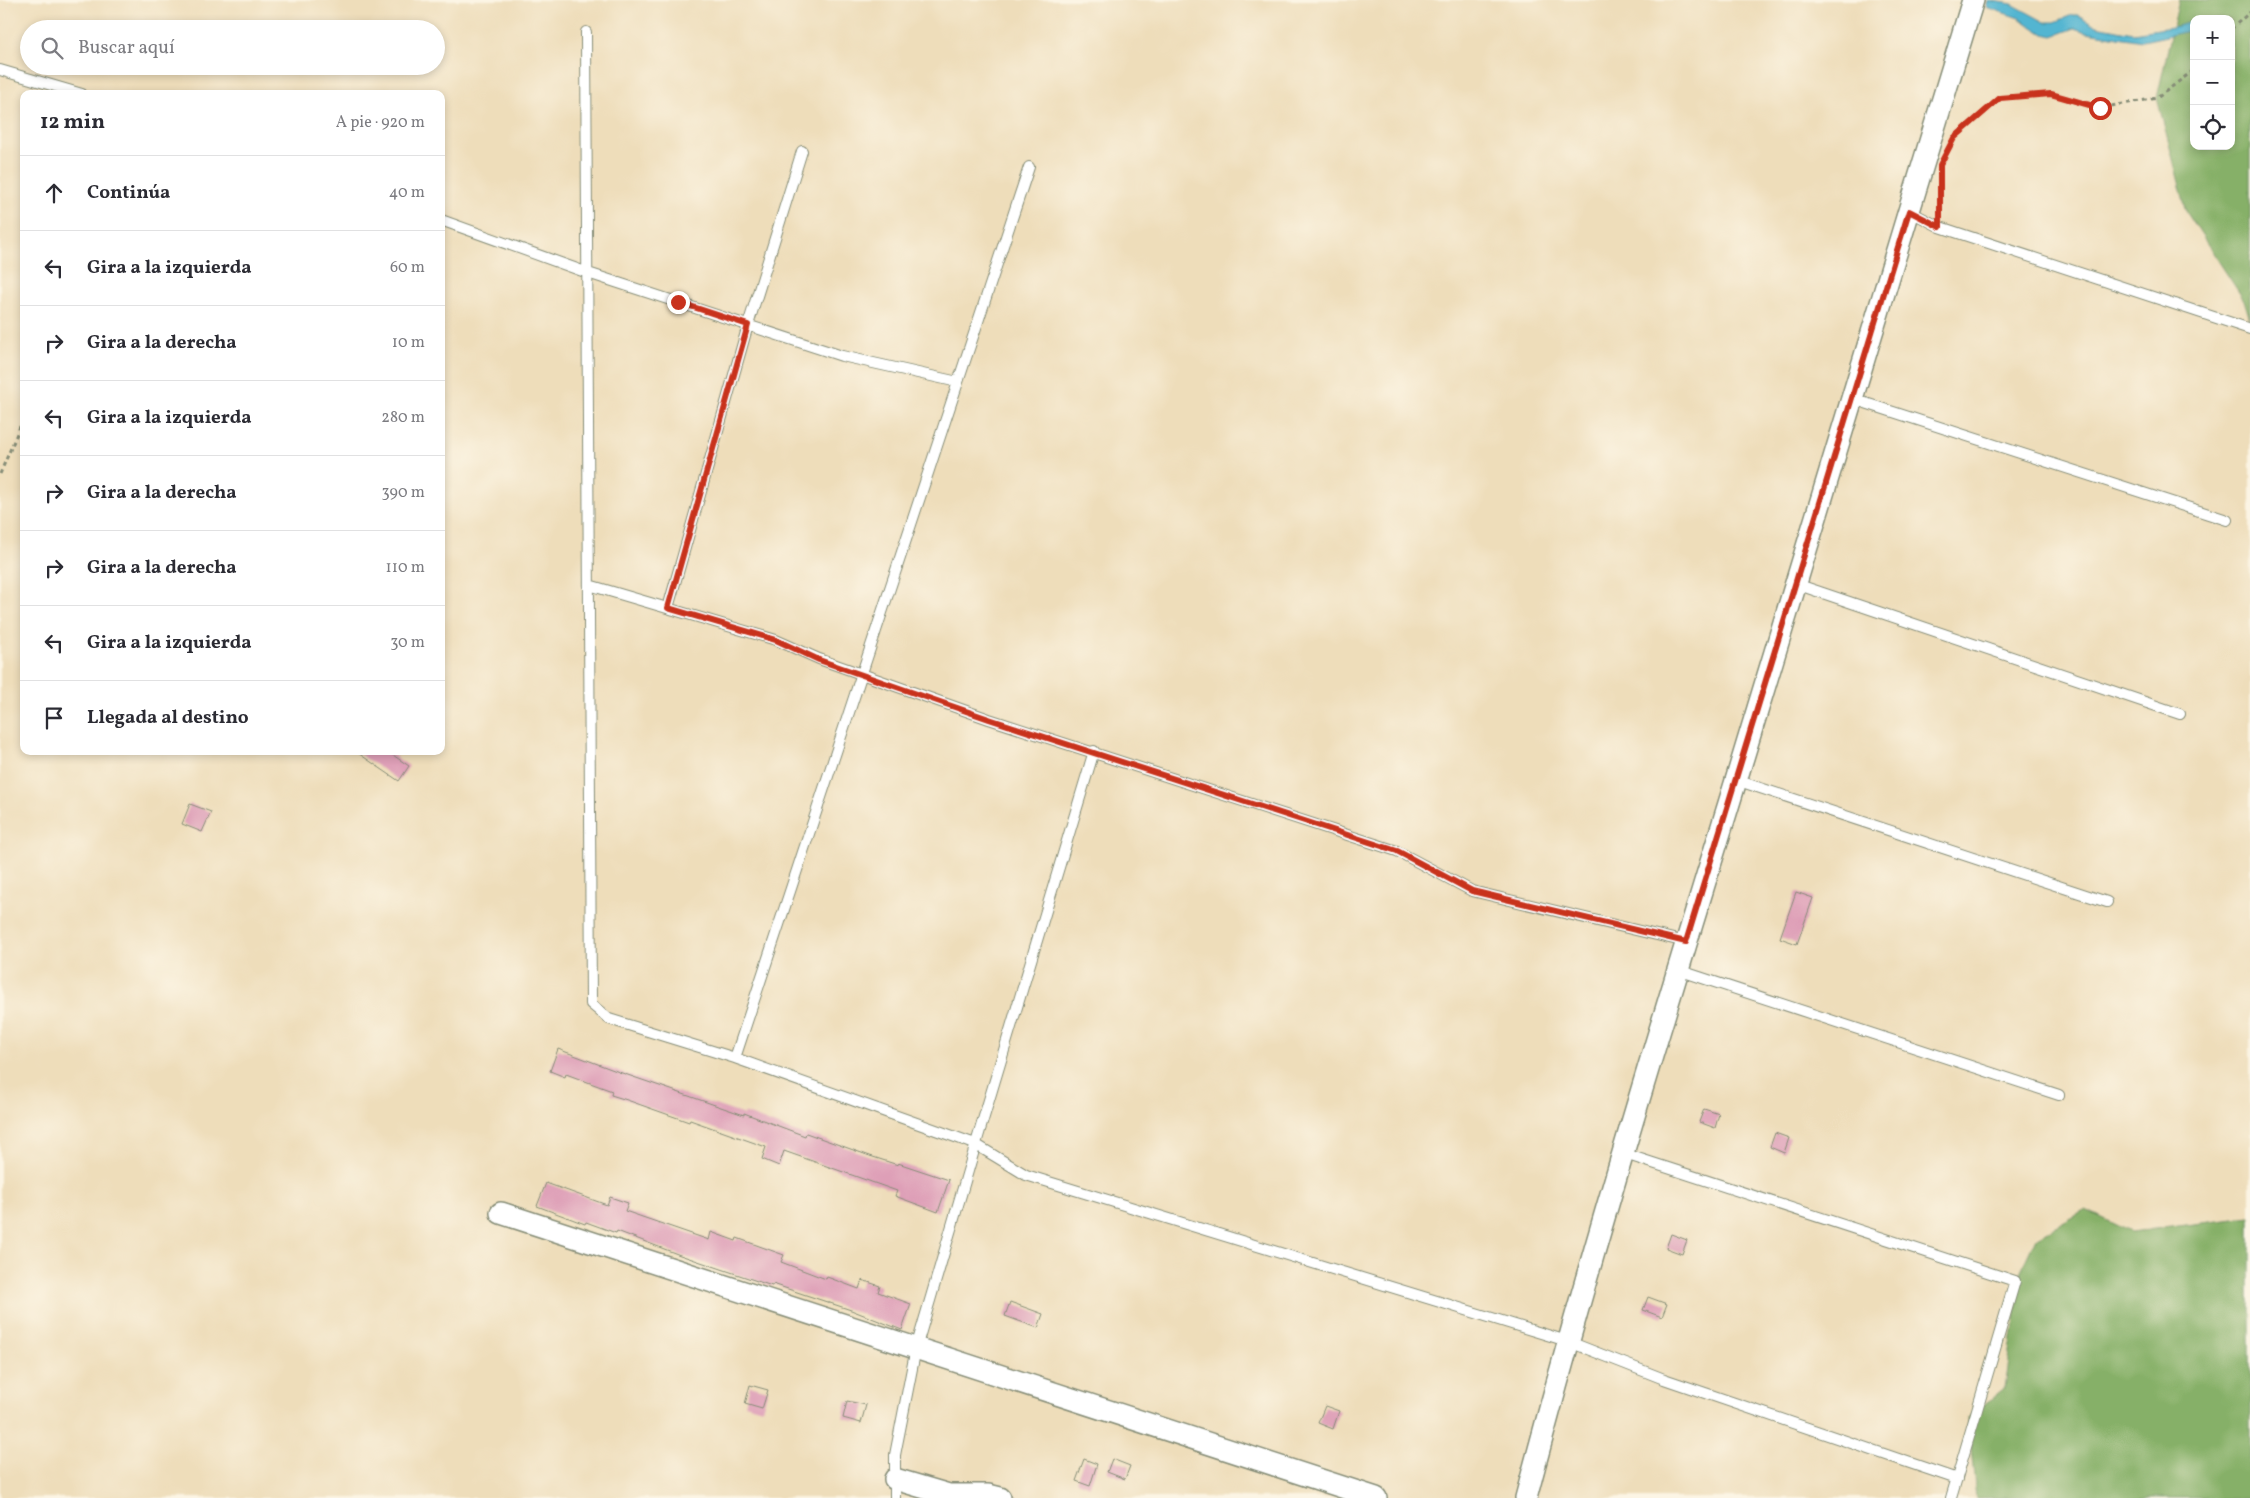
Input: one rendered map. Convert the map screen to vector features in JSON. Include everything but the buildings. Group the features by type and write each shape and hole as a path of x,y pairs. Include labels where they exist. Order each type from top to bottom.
{"street":[{"path":"1526,1498 1567,1341 1622,1153 1973,0"},
{"path":"501,1213 1376,1498"},
{"path":"895,1489 949,1495 988,1495 1000,1498"}],"lane":[{"path":"586,32 591,1004 609,1019 735,1058 976,1144 1026,1175 1567,1341 1664,1379 1957,1479"},
{"path":"0,70 68,90"},
{"path":"668,608 748,325 802,151"},
{"path":"735,1058 1029,167"},
{"path":"1909,211 1940,227 2250,329"},
{"path":"445,221 588,273 842,356 958,382"},
{"path":"1853,399 2227,520"},
{"path":"1796,584 2180,714"},
{"path":"589,585 776,640 819,660 989,719 1397,851 1472,891 1686,942"},
{"path":"895,1489 895,1455 916,1348 1094,752"},
{"path":"1736,780 2107,902"},
{"path":"1678,970 2059,1095"},
{"path":"1622,1153 2015,1281 1951,1498"}],"path":[{"path":"2235,25 2250,12"},
{"path":"1949,147 1954,138 2000,98 2051,94 2100,108 2157,98 2190,73"},
{"path":"1940,174 1940,227"},
{"path":"0,474 20,426"}],"green space":[{"path":"2179,0 2250,0 2250,319 2244,300 2187,213 2157,98"},
{"path":"2086,1210 2131,1232 2250,1217 2250,1498 1976,1498 1968,1417 2005,1388 2022,1268 2036,1238"}],"water":[{"path":"1988,0 2012,4 2045,22 2055,22 2072,15 2078,15 2097,26 2133,33 2190,22 2190,31 2143,41 2087,32 2075,28 2053,36 2044,34 2019,18 1986,7"}],"route":[{"path":"678,302 748,325 668,608 776,640 819,660 989,719 1397,851 1472,891 1686,942 1909,211 1940,227 1940,165 1954,138 2000,98 2051,94 2100,108"}]}
